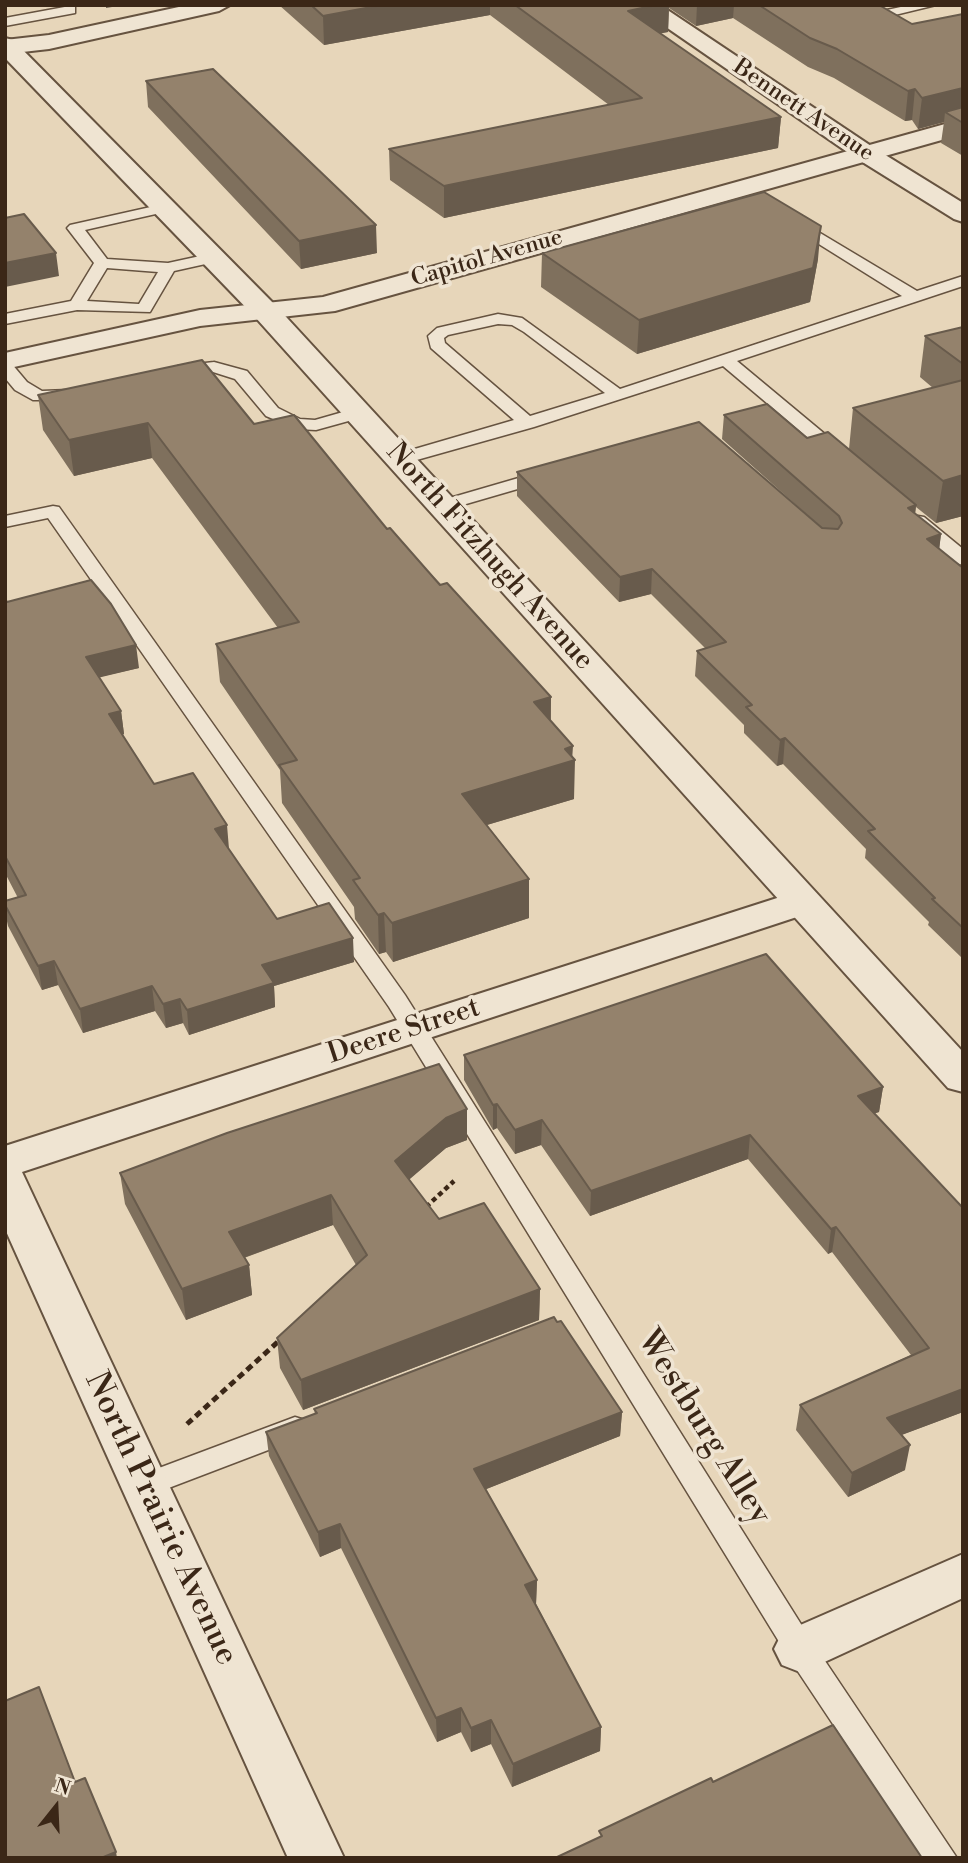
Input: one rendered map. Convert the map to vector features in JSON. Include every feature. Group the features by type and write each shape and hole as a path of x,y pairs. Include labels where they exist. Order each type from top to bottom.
{"street":[{"path":"6,40 93,33 219,5"},
{"name":"Bennett Avenue","path":"645,5 864,153 963,214"},
{"name":"North Fitzhugh Avenue","path":"6,40 266,312 963,1078"},
{"name":"Capitol Avenue","path":"5,361 200,318 325,305 748,194 864,153 963,126"},
{"name":"Deere Street","path":"5,1162 802,902"},
{"name":"North Prairie Avenue","path":"5,1181 316,1858"},
{"path":"800,1649 963,1575"}],"lane":[{"path":"842,5 866,18 930,5"},
{"path":"6,40 67,8 93,33"},
{"path":"164,208 75,228 102,263 168,268 214,258"},
{"path":"778,212 915,297"},
{"path":"77,304 102,263"},
{"path":"5,319 77,304 144,309 168,268"},
{"path":"400,459 618,395 963,281"},
{"path":"104,307 119,335"},
{"path":"528,423 437,345 436,336 443,331 498,319 516,321 618,395"},
{"path":"725,359 849,464"},
{"path":"5,367 21,386 39,396 86,392"},
{"path":"165,374 196,367 227,368 241,375 272,412 297,424 316,425 357,413"},
{"path":"442,506 564,469"},
{"path":"901,507 963,559"},
{"name":"Westburg Alley","path":"5,522 53,511 415,1028 800,1649 941,1858"},
{"path":"145,1486 319,1419"}],"path":[{"path":"423,1209 454,1181"},
{"path":"187,1424 290,1331"}],"building":[{"path":"311,5 382,5 323,16"},
{"path":"515,5 656,5 628,11 781,117 444,186 389,149 642,98"},
{"path":"759,5 879,5 912,24 963,14 963,88 922,98 915,89 908,91 837,49 810,38"},
{"path":"213,69 376,225 299,241 146,81"},
{"path":"963,107 963,123 945,112"},
{"path":"764,192 821,226 813,268 639,320 542,253"},
{"path":"24,214 56,253 5,263 5,218"},
{"path":"963,327 963,364 925,336"},
{"path":"202,360 254,424 294,415 387,529 390,528 440,585 447,583 551,697 534,702 573,746 565,749 575,760 462,794 529,879 392,923 384,913 378,915 353,880 360,878 279,765 297,760 216,644 299,622 148,423 69,440 38,395"},
{"path":"963,380 963,475 943,481 853,408"},
{"path":"767,404 807,438 828,432 916,505 908,508 941,534 927,539 963,568 963,928 868,831 875,829 785,738 780,740 746,707 752,705 697,651 726,642 652,569 620,577 517,472 699,422 822,528 838,529 842,523 839,516 724,415"},
{"path":"91,580 111,604 136,645 86,657 121,711 109,714 154,784 193,773 227,825 215,829 277,919 329,903 353,938 262,965 274,983 187,1010 180,999 163,1004 152,986 80,1009 54,961 38,966 5,905 5,901 26,895 5,856 5,599 7,602"},
{"path":"766,954 883,1087 858,1096 963,1208 963,1389 887,1418 910,1445 852,1473 800,1405 929,1348 836,1227 831,1229 750,1135 591,1191 542,1120 515,1130 497,1104 493,1105 464,1055"},
{"path":"439,1064 467,1109 446,1118 395,1161 439,1219 484,1203 540,1289 301,1380 277,1338 367,1255 331,1195 229,1232 249,1265 182,1289 120,1173 227,1133"},
{"path":"554,1317 557,1322 561,1321 622,1412 474,1469 537,1580 525,1585 601,1727 513,1764 491,1720 471,1728 461,1708 436,1718 340,1524 318,1532 266,1432 317,1413 314,1409"},
{"path":"39,1687 75,1782 85,1778 116,1852 101,1858 5,1858 5,1701"},
{"path":"833,1725 922,1858 555,1858 602,1836 599,1831 711,1778 713,1782"}]}
